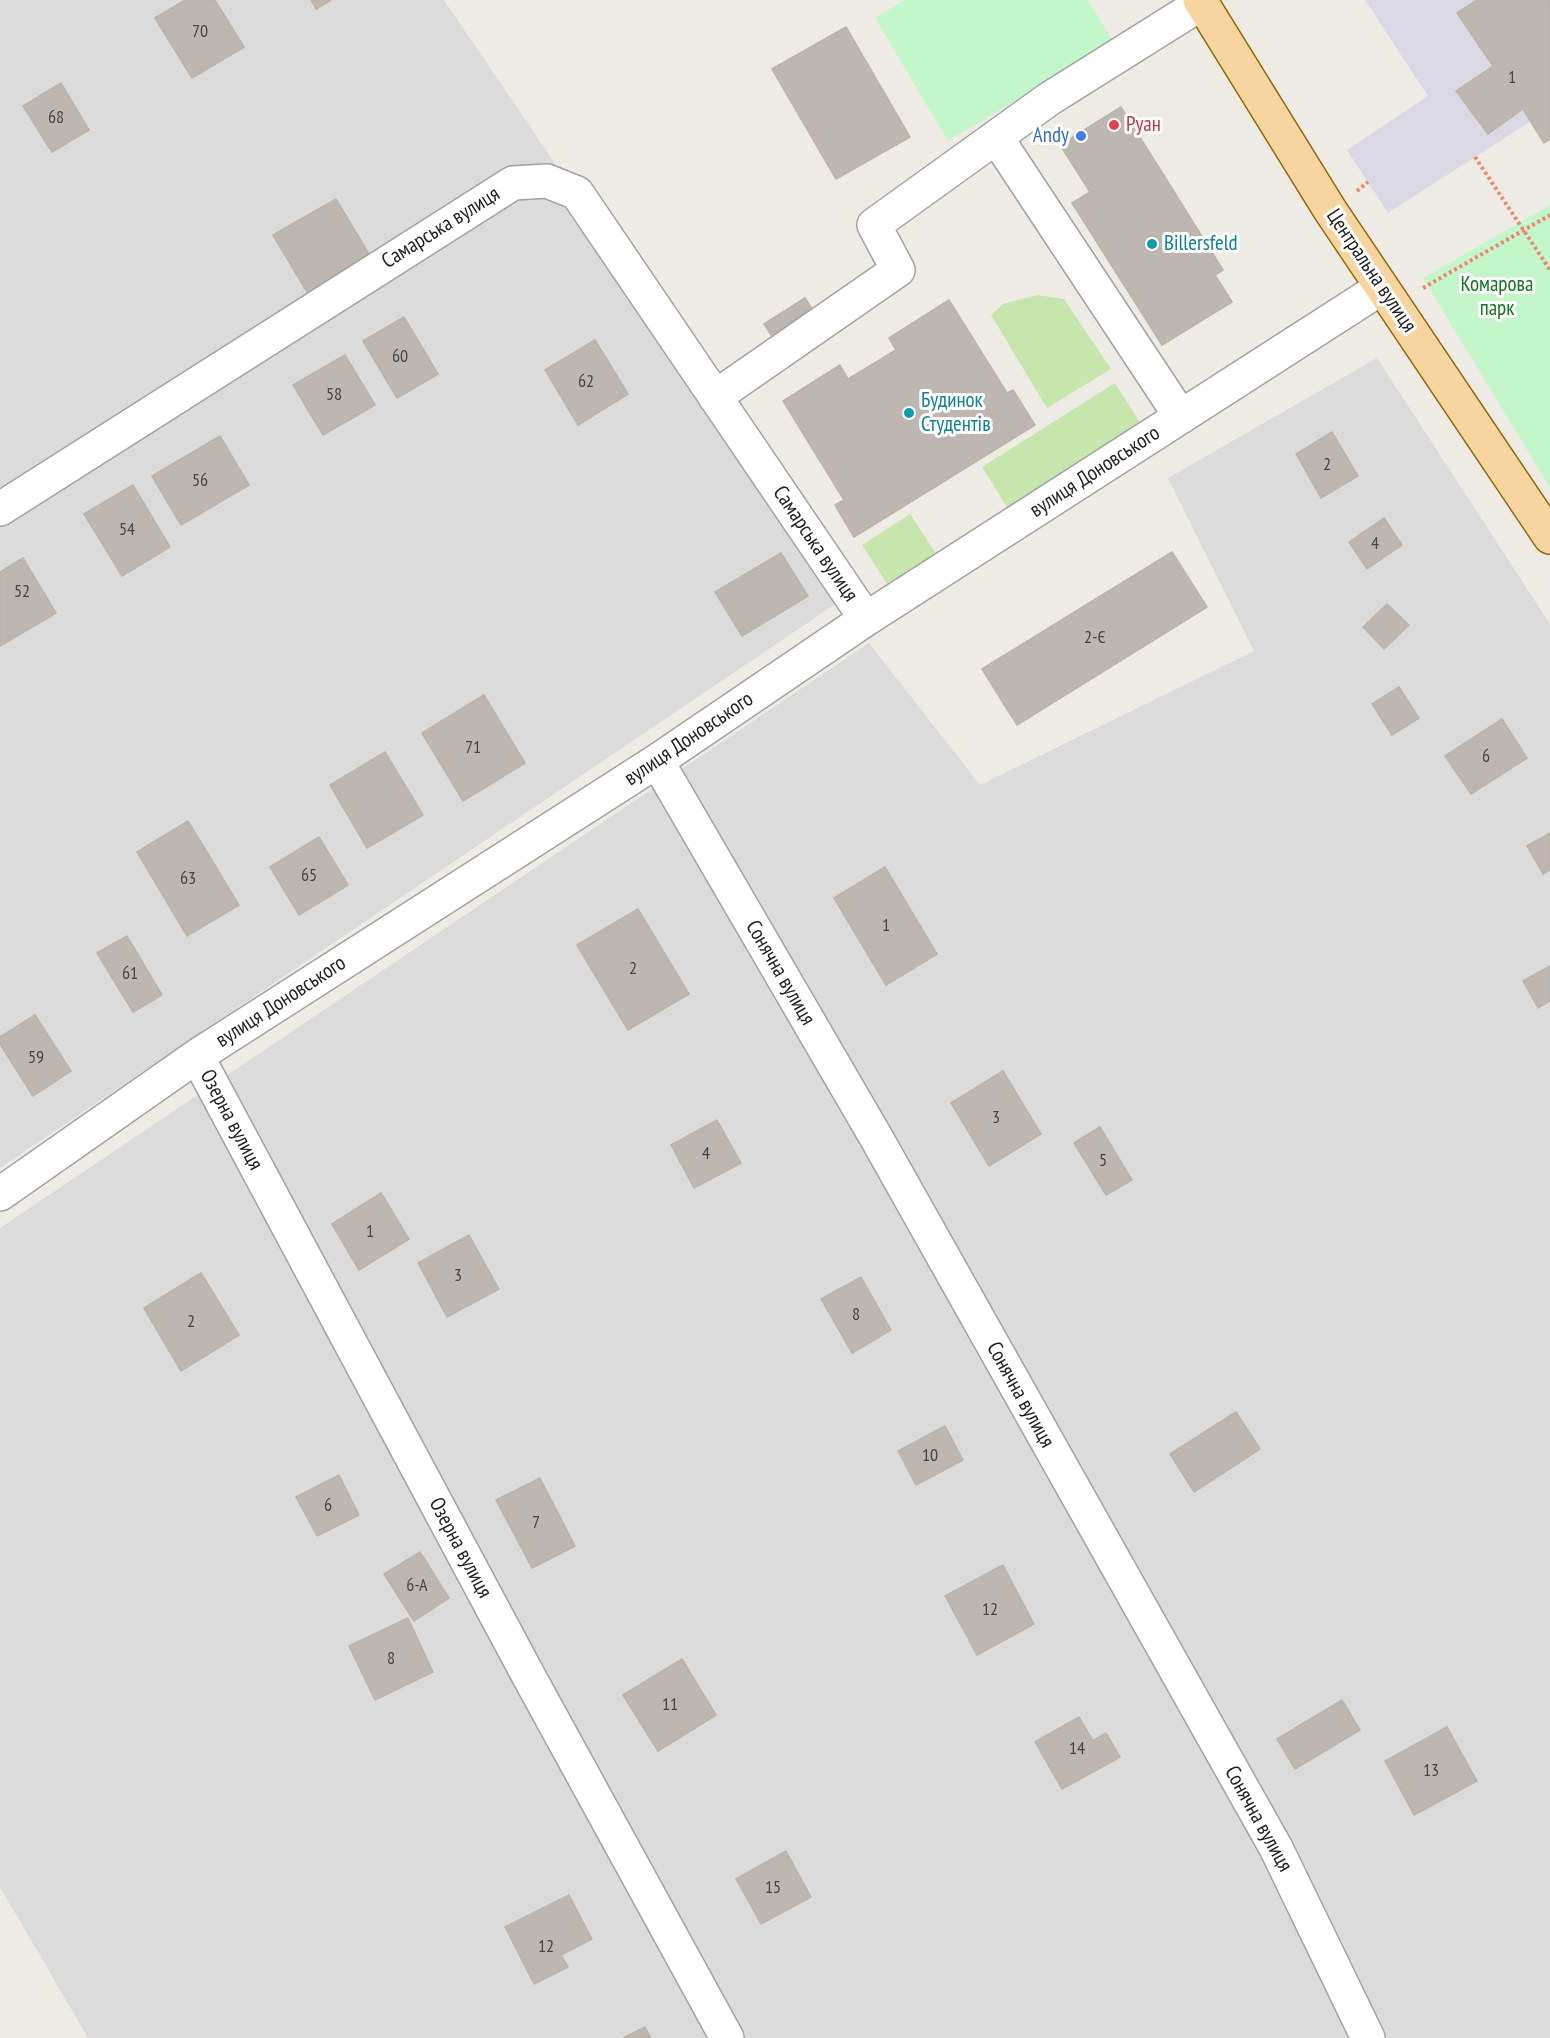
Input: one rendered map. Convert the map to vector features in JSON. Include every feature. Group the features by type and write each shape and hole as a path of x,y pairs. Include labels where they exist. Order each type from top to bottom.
{"main road":[{"name":"Центральна вулиця","path":"1201,1 1330,210 1550,537"}],"street":[{"path":"715,397 898,270 874,225 1049,99 1201,1"},
{"path":"996,137 1181,417"},
{"name":"Самарська вулиця","path":"0,509 513,183 547,181 578,194 866,619"},
{"name":"вулиця Доновського","path":"0,1194 197,1056 657,760 866,619 1181,417 1390,300"},
{"name":"Сонячна вулиця","path":"657,760 883,1150 1276,1848 1368,2038"},
{"name":"Озерна вулиця","path":"197,1056 538,1694 727,2038"}],"path":[{"path":"1475,157 1550,270"},
{"path":"1390,300 1423,288 1550,215"}],"shaded area":[{"path":"0,0 444,0 544,147 837,603 0,1168"},
{"path":"1365,0 1477,0 1457,14 1493,66 1456,91 1488,134 1523,109 1531,121 1388,213 1347,150 1428,96"},
{"path":"1377,358 1550,624 1550,2038 88,2038 0,1887 0,1228 869,643 980,785 1254,651 1168,478"}],"green space":[{"path":"905,0 1088,0 1114,43 948,141 875,18"},
{"name":"Комарова парк","path":"1550,205 1550,488 1423,278"},
{"path":"1037,295 1064,299 1111,369 1047,408 991,315 1003,304"},
{"path":"1115,383 1145,431 1012,515 982,467"},
{"path":"910,514 941,561 893,593 862,545"}],"building":[{"path":"185,0 215,0 244,47 192,78 155,18"},
{"path":"311,0 331,0 316,9"},
{"path":"1477,0 1550,0 1550,139 1544,143 1523,109 1488,134 1456,91 1493,66 1457,13"},
{"path":"846,27 910,137 836,179 772,69"},
{"path":"61,83 89,130 52,152 23,106"},
{"name":"Billersfeld","path":"1121,107 1223,270 1215,275 1232,302 1162,345 1072,203 1090,192 1060,145"},
{"path":"336,199 369,254 307,292 273,235"},
{"path":"805,298 820,321 779,347 764,324"},
{"name":"Будинок Студентів","path":"949,300 1007,393 1013,390 1035,425 854,537 835,505 844,500 783,401 840,365 848,379 896,350 889,338"},
{"path":"404,317 438,374 397,398 363,341"},
{"path":"595,340 628,394 578,425 545,370"},
{"path":"345,355 375,405 323,435 293,385"},
{"path":"1332,432 1358,476 1321,498 1296,454"},
{"path":"220,436 249,485 181,525 152,476"},
{"path":"133,485 170,547 122,576 84,514"},
{"path":"1384,518 1402,545 1367,569 1349,542"},
{"path":"1172,552 1207,607 1017,725 982,669"},
{"path":"781,553 808,596 742,636 715,592"},
{"path":"23,558 56,613 0,646 0,572"},
{"path":"1387,604 1409,625 1384,649 1363,627"},
{"path":"1399,687 1419,718 1392,735 1372,704"},
{"path":"484,695 525,763 463,801 422,733"},
{"path":"1502,719 1527,758 1471,794 1445,756"},
{"path":"385,752 423,815 367,848 330,785"},
{"path":"188,821 239,905 187,936 137,852"},
{"path":"1550,833 1550,870 1543,874 1527,846"},
{"path":"319,837 348,885 299,915 270,867"},
{"path":"885,867 937,954 886,985 834,898"},
{"path":"638,909 689,994 628,1030 577,945"},
{"path":"127,936 162,995 133,1012 97,953"},
{"path":"1550,966 1550,1001 1538,1008 1523,981"},
{"path":"35,1015 71,1071 33,1096 0,1044 0,1037"},
{"path":"1003,1071 1041,1134 989,1166 951,1103"},
{"path":"717,1120 741,1163 694,1188 671,1145"},
{"path":"1100,1127 1132,1180 1106,1195 1074,1143"},
{"path":"381,1193 409,1239 359,1270 332,1224"},
{"path":"469,1235 499,1289 447,1317 418,1263"},
{"path":"201,1273 239,1335 181,1371 144,1308"},
{"path":"861,1277 891,1330 852,1353 821,1299"},
{"path":"1236,1412 1260,1449 1194,1492 1170,1454"},
{"path":"945,1426 963,1460 916,1485 898,1451"},
{"path":"339,1475 359,1515 317,1536 296,1497"},
{"path":"540,1478 575,1546 532,1568 496,1500"},
{"path":"420,1552 449,1598 414,1621 384,1574"},
{"path":"1003,1565 1034,1624 977,1655 945,1596"},
{"path":"408,1618 433,1672 375,1700 349,1646"},
{"path":"682,1659 716,1715 658,1751 623,1695"},
{"path":"1342,1700 1360,1730 1295,1769 1277,1739"},
{"path":"1079,1717 1093,1741 1106,1733 1120,1757 1062,1789 1035,1742"},
{"path":"1447,1727 1477,1781 1414,1815 1385,1761"},
{"path":"786,1851 811,1897 761,1924 736,1879"},
{"path":"569,1895 592,1939 561,1955 568,1967 534,1984 505,1927"},
{"path":"645,2027 651,2038 623,2038"}],"place":[{"name":"Руан","path":"1114,125"},
{"name":"Andy","path":"1081,136"},
{"name":"Billersfeld","path":"1152,244"},
{"name":"Будинок Студентів","path":"909,413"}]}
